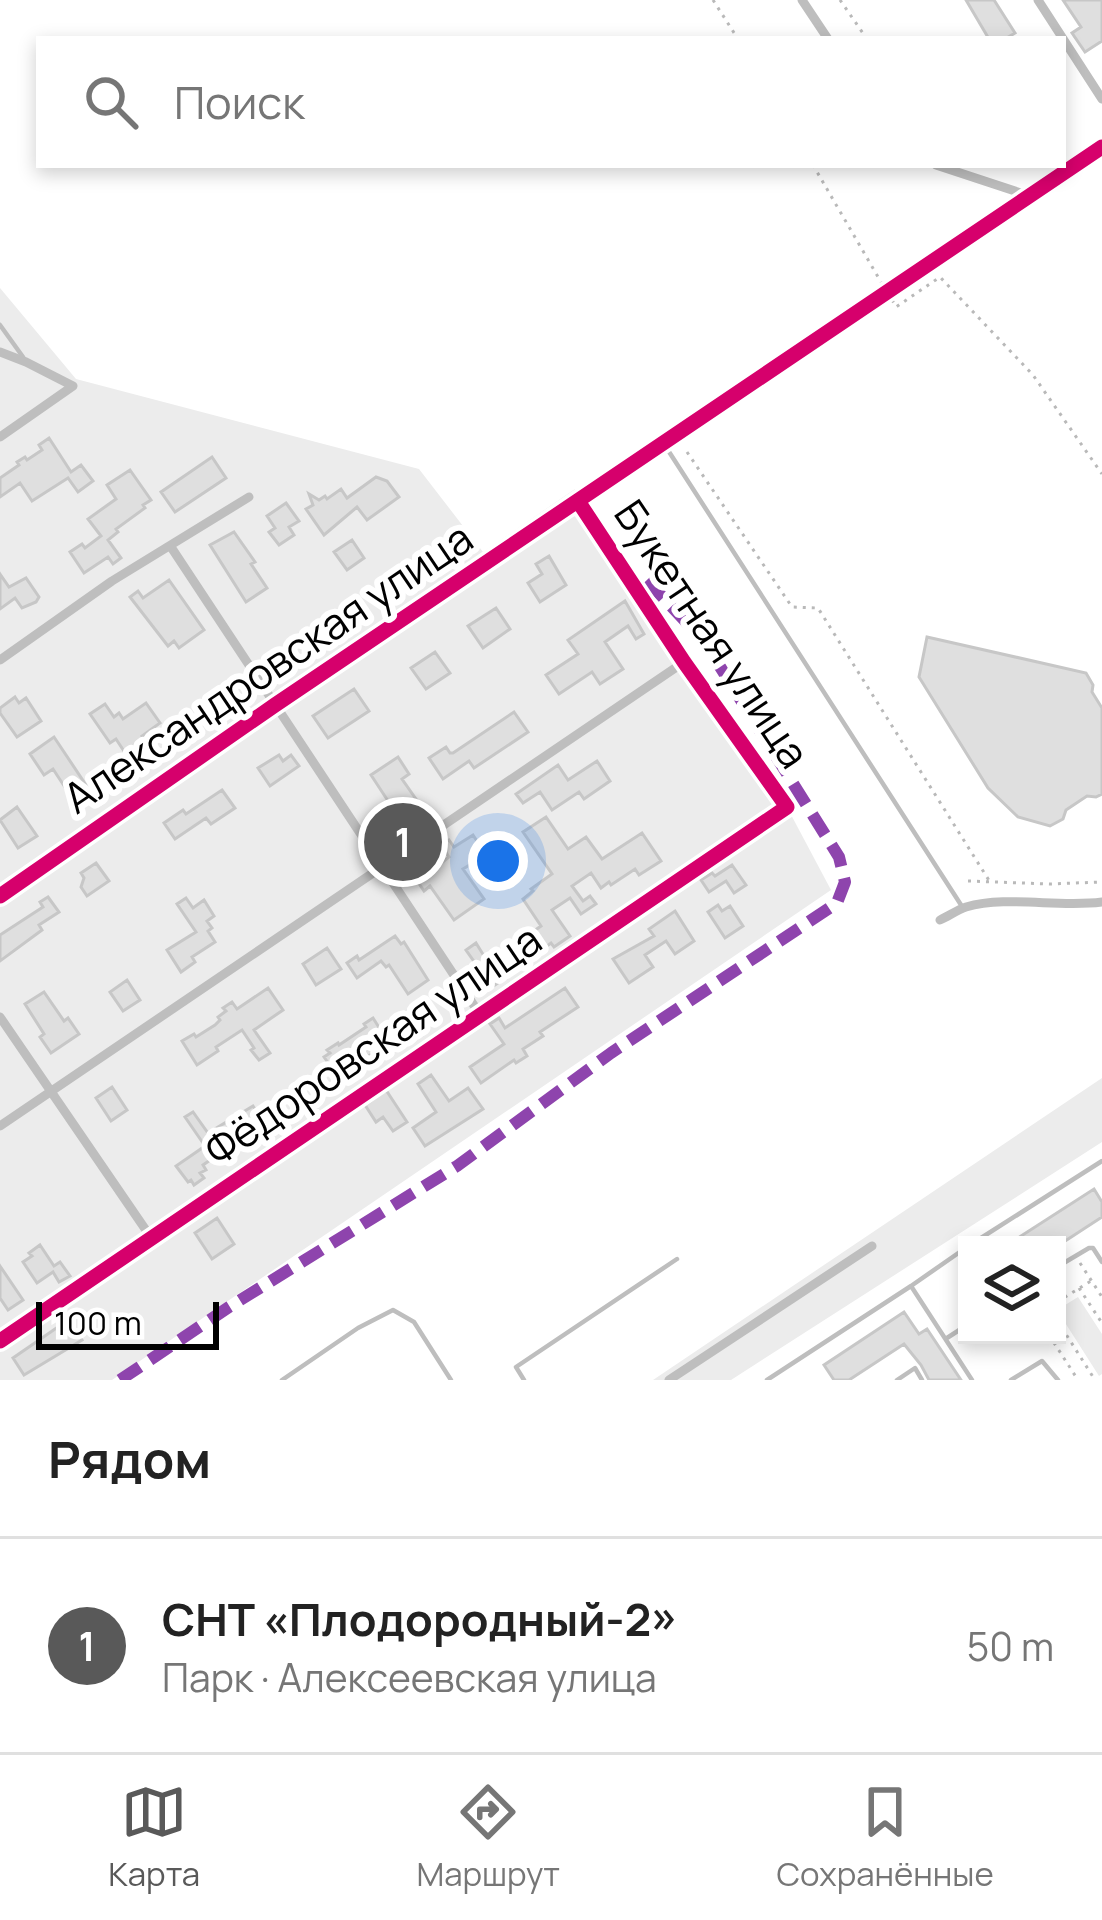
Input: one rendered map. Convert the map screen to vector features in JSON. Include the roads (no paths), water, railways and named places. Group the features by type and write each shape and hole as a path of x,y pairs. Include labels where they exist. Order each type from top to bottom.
{"street":[{"path":"802,0 826,36"},
{"path":"1038,0 1061,36"},
{"path":"1066,43 1102,99"},
{"name":"Александровская улица","path":"0,896 1102,147"},
{"path":"945,168 1030,196"},
{"path":"0,352 73,386 0,437"},
{"path":"0,660 112,581 250,496"},
{"name":"Букетная улица","path":"578,501 787,807"},
{"path":"170,547 481,1016"},
{"path":"0,1126 684,662"},
{"name":"Фёдоровская улица","path":"0,1341 787,807"},
{"path":"940,920 963,908 986,904 1102,902"},
{"path":"0,1017 152,1239"},
{"path":"669,1380 872,1246"}],"lane":[{"path":"0,325 26,362"},
{"path":"664,443 963,908"},
{"path":"985,1236 1102,1161"},
{"path":"1066,1262 1093,1249 1102,1262"},
{"path":"767,1380 958,1254"},
{"path":"524,1380 516,1367 676,1259"},
{"path":"911,1286 972,1380"},
{"path":"282,1380 393,1310 414,1322 451,1380"},
{"path":"946,1339 958,1331"},
{"path":"1011,1380 1042,1360 1058,1380"},
{"path":"897,1380 915,1369 922,1380"}],"place":[{"name":"СНТ «Плодородный-2»","path":"403,842"}]}
